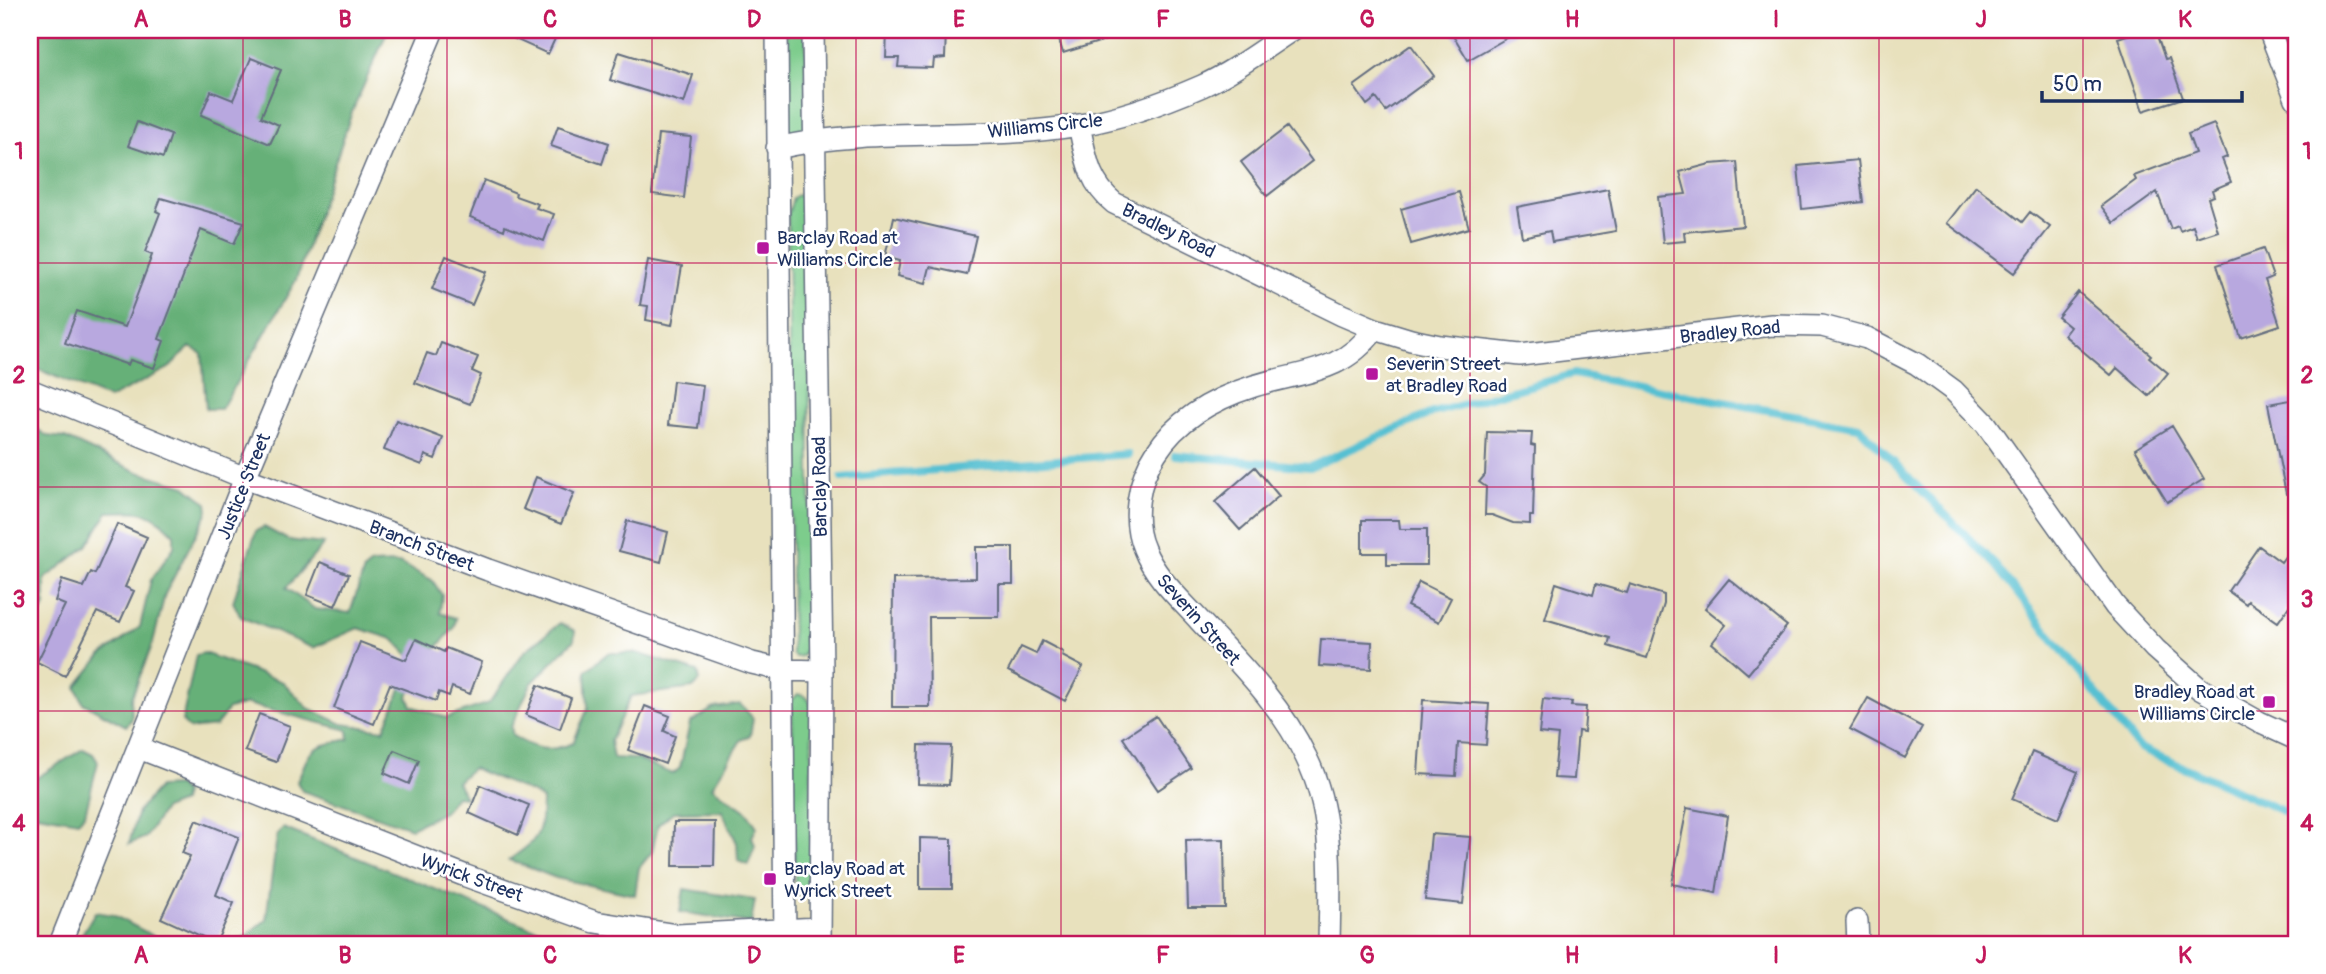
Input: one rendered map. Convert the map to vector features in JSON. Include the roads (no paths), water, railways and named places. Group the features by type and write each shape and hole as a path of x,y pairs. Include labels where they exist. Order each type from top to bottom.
{"street":[{"name":"Justice Street","path":"60,944 245,478 433,30"},
{"name":"Barclay Road","path":"776,30 785,937"},
{"name":"Barclay Road","path":"813,30 822,671 820,936"},
{"name":"Williams Circle","path":"777,148 814,140 1035,130 1117,117 1203,86 1292,30"},
{"path":"2269,30 2296,99"},
{"name":"Bradley Road","path":"1079,125 1091,176 1114,203 1322,306 1375,329 1440,346 1520,355 1772,324 1822,326 1867,338 1917,364 1954,391 1986,424 2115,607 2155,649 2200,689 2296,739"},
{"name":"Severin Street","path":"1329,944 1328,834 1321,797 1307,758 1273,704 1164,582 1150,562 1139,534 1138,505 1143,479 1156,453 1179,425 1225,396 1334,366 1359,348 1375,329"},
{"name":"Branch Street","path":"30,390 245,478 488,570 752,663 782,670 822,671"},
{"name":"Wyrick Street","path":"139,748 466,876 595,922 677,935 820,936"},
{"path":"1857,921 1858,944"}],"waterway":[{"path":"1175,455 1310,467 1432,413 1573,374 1859,427 1995,565 2138,747 2296,817"},
{"path":"842,478 1128,454"}],"place":[{"name":"Barclay Road at Williams Circle","path":"763,248"},
{"name":"Severin Street at Bradley Road","path":"1372,374"},
{"name":"Bradley Road at Williams Circle","path":"2269,702"},
{"name":"Barclay Road at Wyrick Street","path":"770,879"}]}
